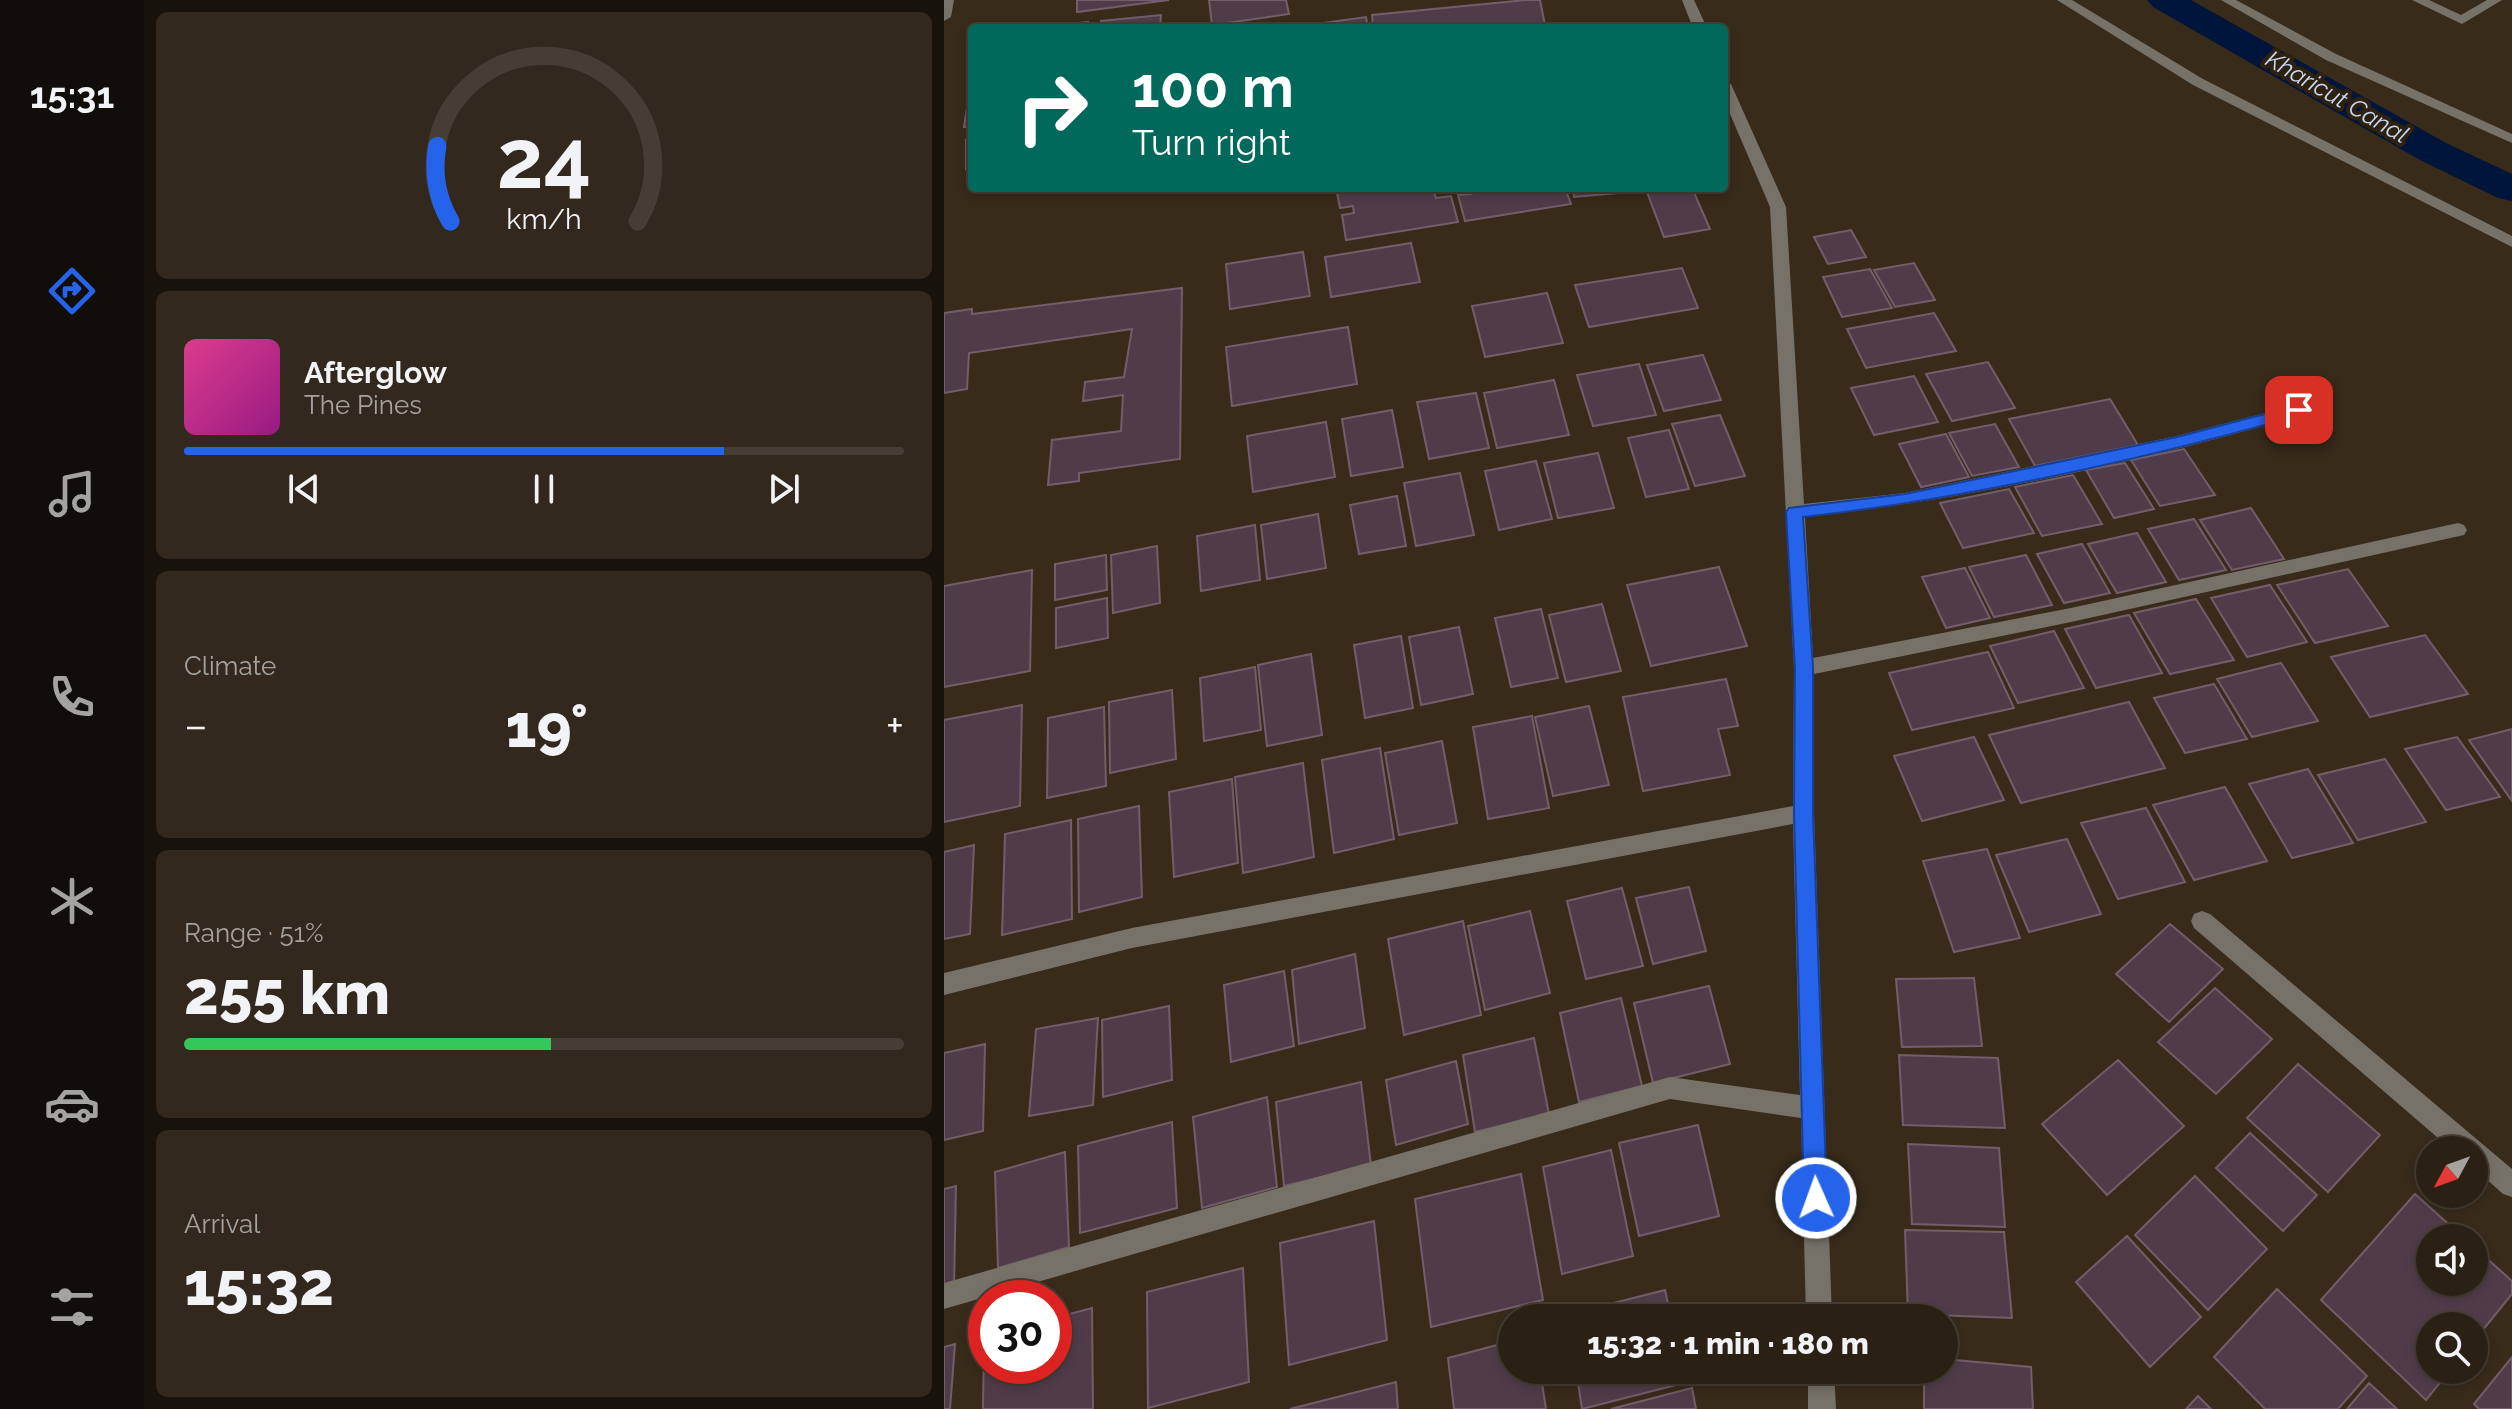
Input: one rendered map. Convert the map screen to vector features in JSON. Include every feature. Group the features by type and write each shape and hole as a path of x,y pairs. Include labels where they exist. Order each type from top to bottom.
{"street":[{"path":"944,17 948,0"},
{"path":"1688,0 1698,24"},
{"path":"2063,0 2198,82 2512,242"},
{"path":"2418,0 2462,20 2496,0"},
{"path":"2231,1 2410,95 2512,139"},
{"path":"1728,93 1778,207 1804,668 1803,813 1819,1304"},
{"path":"1794,512 1905,500 2177,442 2299,410"},
{"path":"1804,668 2071,615 2458,530"},
{"path":"944,984 1132,938 1803,813"},
{"path":"2202,921 2455,1136"},
{"path":"944,1296 1670,1088 1813,1108"},
{"path":"2488,1164 2512,1185"},
{"path":"1821,1384 1822,1409"}],"building":[{"path":"1077,0 1169,0 1077,12"},
{"path":"1209,0 1286,0 1289,14 1212,24"},
{"path":"1540,0 1545,24 1373,24 1372,15"},
{"path":"1161,15 1160,24 1101,24 1101,21"},
{"path":"1366,17 1367,24 1315,24"},
{"path":"968,102 968,126 964,127"},
{"path":"966,140 968,140 968,169"},
{"path":"1337,192 1434,192 1436,198 1451,196 1458,222 1346,240 1342,215 1354,213 1353,206 1340,208"},
{"path":"1566,192 1571,204 1465,221 1458,195"},
{"path":"1573,192 1629,192 1574,197"},
{"path":"1647,192 1694,192 1710,229 1664,237"},
{"path":"1851,230 1866,257 1828,264 1814,237"},
{"path":"1411,243 1420,282 1331,297 1325,257"},
{"path":"1303,252 1310,296 1230,309 1226,264"},
{"path":"1914,263 1935,300 1895,307 1874,270"},
{"path":"1682,268 1698,308 1589,327 1575,285"},
{"path":"1870,269 1892,308 1842,317 1823,277"},
{"path":"1182,288 1180,459 1079,473 1079,481 1048,485 1052,440 1121,431 1123,395 1083,401 1085,382 1124,377 1132,329 969,353 967,389 944,393 944,313 972,309 972,314"},
{"path":"1547,293 1563,343 1485,357 1472,306"},
{"path":"1934,313 1956,351 1866,368 1847,329"},
{"path":"1348,327 1357,384 1232,406 1226,347"},
{"path":"1703,355 1721,400 1664,411 1647,365"},
{"path":"1988,362 2015,408 1952,421 1926,374"},
{"path":"1639,364 1656,415 1593,426 1577,375"},
{"path":"1914,376 1938,422 1874,435 1851,388"},
{"path":"1554,380 1569,435 1497,448 1484,393"},
{"path":"1476,393 1489,448 1429,459 1417,402"},
{"path":"2110,399 2138,445 2035,466 2009,419"},
{"path":"1392,410 1403,467 1351,476 1342,419"},
{"path":"1720,415 1745,476 1695,486 1672,424"},
{"path":"1326,422 1335,477 1253,492 1247,436"},
{"path":"1995,424 2019,467 1972,476 1949,433"},
{"path":"1669,430 1689,489 1646,497 1628,438"},
{"path":"1946,434 1969,477 1921,487 1899,444"},
{"path":"2184,449 2215,495 2160,506 2131,460"},
{"path":"1598,453 1614,508 1558,518 1544,463"},
{"path":"1536,461 1552,519 1499,530 1485,471"},
{"path":"2125,463 2154,509 2114,518 2086,470"},
{"path":"1460,473 1474,535 1416,546 1404,483"},
{"path":"2073,475 2102,524 2042,536 2015,487"},
{"path":"2009,489 2034,533 1963,548 1940,503"},
{"path":"1397,496 1406,546 1359,554 1350,505"},
{"path":"2251,508 2284,559 2232,570 2200,520"},
{"path":"1318,514 1326,568 1267,579 1261,525"},
{"path":"2194,519 2226,570 2179,580 2148,529"},
{"path":"1255,525 1260,580 1201,591 1197,536"},
{"path":"2137,533 2166,582 2117,593 2088,544"},
{"path":"2082,544 2110,593 2064,603 2037,554"},
{"path":"1157,546 1160,603 1113,613 1111,555"},
{"path":"1106,555 1107,590 1055,600 1055,564"},
{"path":"2026,555 2052,605 1994,617 1969,567"},
{"path":"1719,567 1747,646 1651,666 1627,585"},
{"path":"1965,568 1990,618 1946,628 1922,577"},
{"path":"2348,569 2388,626 2315,643 2277,585"},
{"path":"1032,570 1030,671 944,687 944,586"},
{"path":"2270,585 2307,642 2247,657 2211,598"},
{"path":"1107,598 1108,638 1056,648 1056,608"},
{"path":"2196,599 2234,660 2170,674 2134,613"},
{"path":"1602,604 1621,671 1566,682 1549,615"},
{"path":"1541,609 1558,678 1511,687 1495,618"},
{"path":"2129,615 2162,673 2096,688 2065,629"},
{"path":"1459,627 1473,694 1421,705 1409,637"},
{"path":"2054,631 2084,688 2018,703 1990,646"},
{"path":"2425,635 2468,694 2370,717 2331,657"},
{"path":"1401,636 1413,708 1365,718 1354,645"},
{"path":"1988,652 2014,708 1912,730 1889,673"},
{"path":"1311,654 1322,735 1267,746 1258,665"},
{"path":"2281,663 2318,721 2252,737 2217,679"},
{"path":"1255,667 1261,730 1204,741 1200,678"},
{"path":"1726,679 1738,726 1718,729 1730,775 1643,791 1623,697"},
{"path":"2214,684 2247,739 2185,753 2154,698"},
{"path":"1172,690 1176,759 1110,773 1109,702"},
{"path":"2129,702 2165,768 2021,803 1989,735"},
{"path":"1022,705 1020,806 944,822 944,720"},
{"path":"1589,706 1609,785 1553,796 1535,717"},
{"path":"1104,707 1106,786 1047,798 1048,718"},
{"path":"1532,716 1549,808 1488,819 1473,727"},
{"path":"2512,729 2512,801 2469,740"},
{"path":"1974,737 2004,800 1922,821 1894,756"},
{"path":"2457,737 2500,797 2446,810 2405,749"},
{"path":"1442,741 1457,823 1399,835 1385,753"},
{"path":"1380,748 1394,839 1334,853 1322,760"},
{"path":"2385,759 2426,822 2358,840 2318,775"},
{"path":"1303,763 1314,857 1243,873 1235,777"},
{"path":"2308,769 2353,843 2292,858 2249,784"},
{"path":"1232,779 1238,863 1174,877 1169,792"},
{"path":"2225,787 2267,861 2194,880 2153,805"},
{"path":"1139,806 1142,897 1079,912 1078,819"},
{"path":"2146,808 2185,882 2118,899 2081,823"},
{"path":"1071,820 1072,919 1002,935 1005,834"},
{"path":"2067,839 2101,914 2029,932 1996,855"},
{"path":"974,845 970,934 944,939 944,852"},
{"path":"1987,849 2020,938 1954,952 1923,861"},
{"path":"1689,887 1706,951 1653,964 1636,898"},
{"path":"1622,888 1643,966 1586,979 1567,901"},
{"path":"1530,911 1550,993 1485,1010 1468,926"},
{"path":"1463,921 1481,1015 1404,1035 1388,939"},
{"path":"2170,924 2223,969 2169,1022 2116,974"},
{"path":"1355,954 1365,1028 1299,1044 1292,970"},
{"path":"1284,971 1294,1046 1231,1062 1224,985"},
{"path":"1974,978 1982,1046 1902,1047 1896,979"},
{"path":"1709,986 1730,1064 1653,1083 1634,1003"},
{"path":"2215,988 2272,1039 2216,1094 2158,1042"},
{"path":"1621,998 1642,1086 1579,1102 1560,1013"},
{"path":"1169,1006 1172,1080 1103,1097 1102,1020"},
{"path":"1098,1018 1093,1105 1029,1116 1036,1029"},
{"path":"1534,1038 1549,1114 1475,1132 1463,1055"},
{"path":"985,1044 983,1131 944,1140 944,1053"},
{"path":"1899,1055 1998,1058 2005,1128 1903,1125"},
{"path":"2118,1060 2184,1126 2107,1195 2042,1124"},
{"path":"1456,1061 1468,1124 1396,1145 1386,1080"},
{"path":"2298,1064 2380,1135 2328,1192 2247,1118"},
{"path":"1361,1082 1371,1165 1284,1186 1276,1102"},
{"path":"1267,1097 1277,1187 1202,1208 1193,1117"},
{"path":"1172,1122 1177,1208 1080,1233 1078,1146"},
{"path":"1698,1125 1719,1216 1639,1236 1619,1143"},
{"path":"2250,1133 2317,1195 2283,1231 2216,1168"},
{"path":"1908,1144 1999,1148 2005,1227 1912,1224"},
{"path":"1611,1150 1633,1256 1562,1274 1543,1167"},
{"path":"1065,1152 1069,1247 998,1268 995,1172"},
{"path":"1521,1174 1543,1300 1526,1304 1498,1304 1498,1311 1431,1327 1415,1199"},
{"path":"2195,1176 2267,1249 2208,1310 2135,1235"},
{"path":"956,1186 954,1287 944,1290 944,1189"},
{"path":"2415,1194 2416,1208 2431,1208 2448,1224 2416,1224 2416,1296 2488,1296 2488,1260 2512,1281 2512,1294 2488,1324 2488,1312 2416,1312 2416,1384 2439,1384 2426,1400 2321,1300"},
{"path":"1374,1221 1387,1340 1289,1365 1280,1243"},
{"path":"1905,1230 2004,1232 2012,1318 1958,1316 1958,1304 1908,1304"},
{"path":"2127,1236 2201,1317 2150,1367 2076,1282"},
{"path":"1243,1268 1249,1382 1148,1408 1147,1292"},
{"path":"2277,1289 2367,1376 2338,1409 2265,1409 2214,1357"},
{"path":"1665,1290 1668,1304 1610,1304"},
{"path":"1092,1308 1093,1409 983,1409 983,1384 1072,1384 1072,1313"},
{"path":"955,1344 950,1409 944,1409 944,1347"},
{"path":"1498,1345 1498,1384 1542,1384 1546,1409 1454,1409 1448,1358"},
{"path":"2512,1357 2512,1409 2479,1409 2474,1404"},
{"path":"1958,1360 2031,1367 2033,1409 1924,1409 1924,1384 1958,1384"},
{"path":"1396,1382 1398,1409 1290,1409"},
{"path":"2369,1383 2397,1409 2347,1409"},
{"path":"1578,1384 1680,1384 1582,1409"},
{"path":"1692,1388 1696,1409 1611,1409"},
{"path":"2198,1396 2211,1409 2186,1409"}],"waterway":[{"name":"Kharicut Canal","path":"2165,0 2432,151 2512,189"}],"route":[{"path":"1816,1198 1803,813 1804,668 1794,512 1905,500 2177,442 2299,410"}]}
